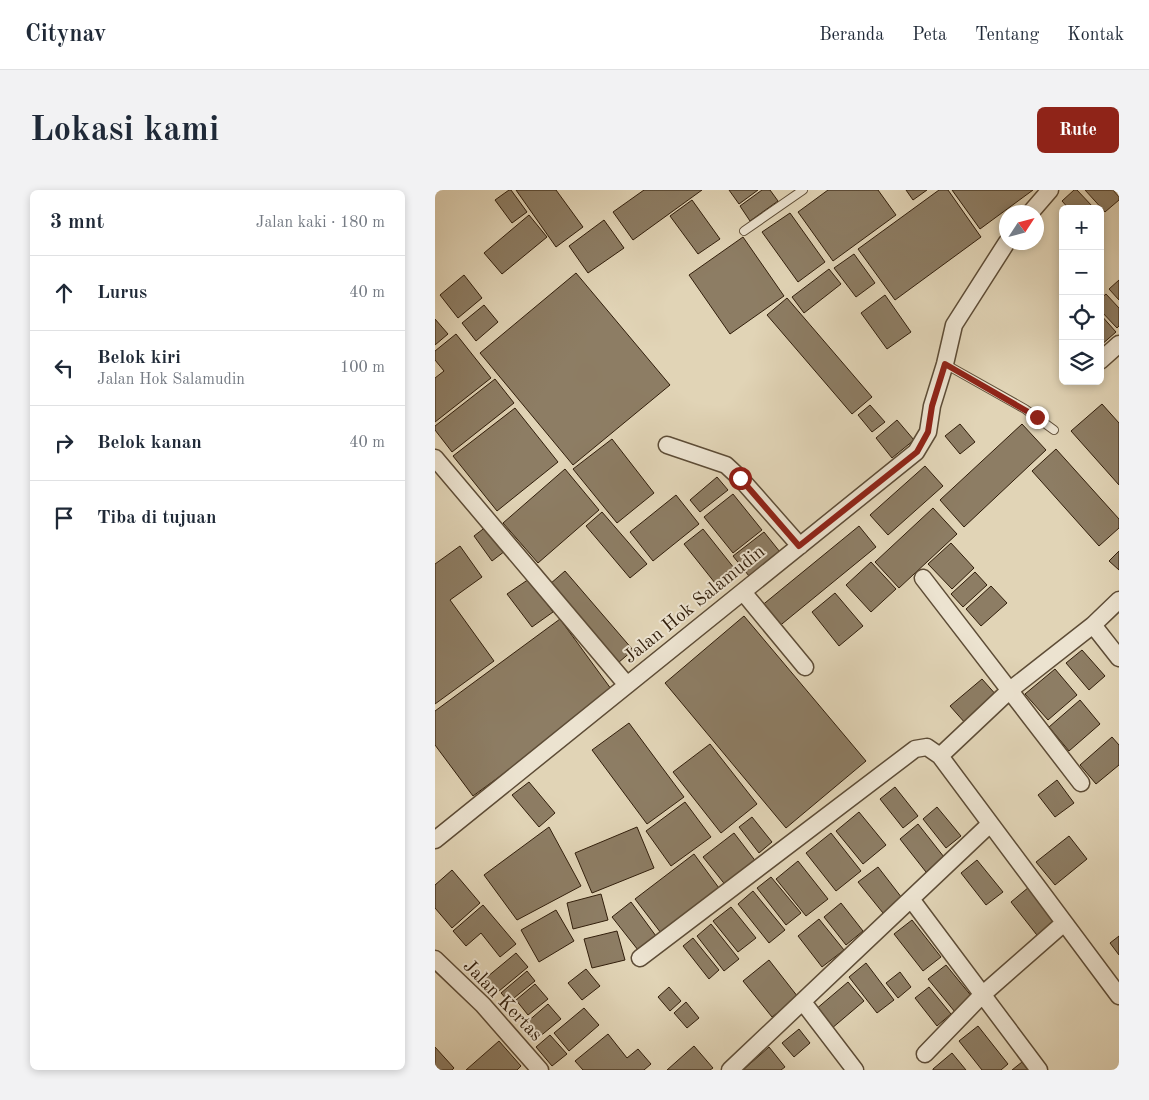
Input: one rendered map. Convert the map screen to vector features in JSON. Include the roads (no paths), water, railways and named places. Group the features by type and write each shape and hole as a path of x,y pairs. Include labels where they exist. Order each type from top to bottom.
{"street":[{"path":"1037,205 1050,190"},
{"name":"Jalan Hok Salamudin","path":"435,840 917,452 928,432 932,406 945,364 954,324 1002,250"},
{"path":"1104,358 1119,344"},
{"path":"667,445 726,465 740,478 799,546"},
{"path":"435,458 627,685"},
{"path":"923,578 1081,783"},
{"path":"743,592 805,666"},
{"path":"940,756 1009,690 1093,625 1119,600"},
{"path":"1093,625 1119,658"},
{"path":"640,958 915,748 927,747 940,756 1119,996"},
{"path":"730,1070 990,824"},
{"path":"911,900 1039,1070"},
{"path":"925,1054 982,995 1064,923"},
{"name":"Jalan Kertas","path":"435,959 483,1005 537,1069"},
{"path":"803,1002 855,1070"}],"lane":[{"path":"744,231 803,190"},
{"path":"945,364 1025,409 1054,430"}]}
